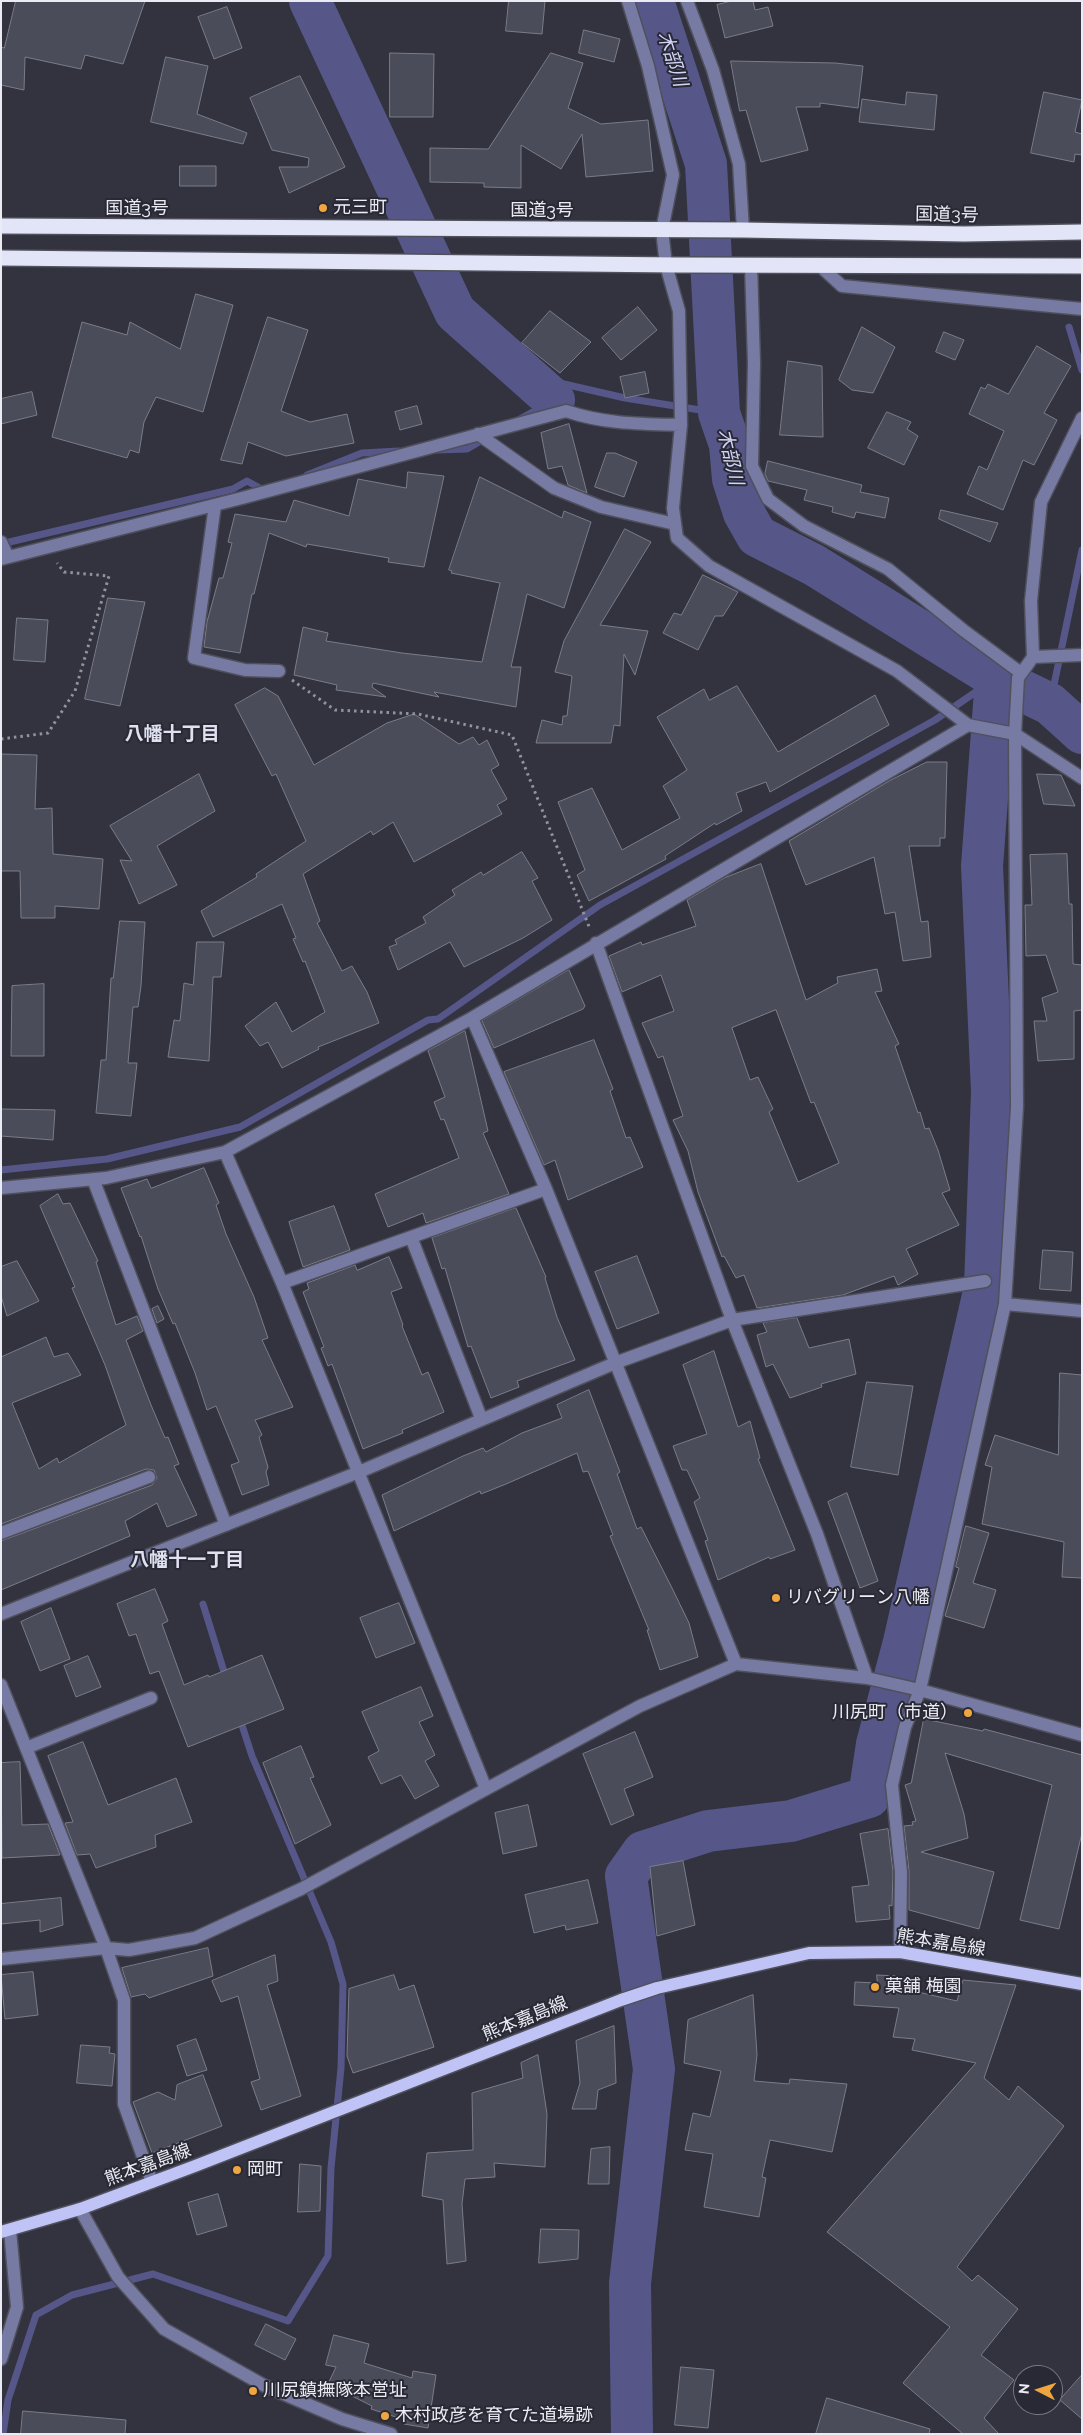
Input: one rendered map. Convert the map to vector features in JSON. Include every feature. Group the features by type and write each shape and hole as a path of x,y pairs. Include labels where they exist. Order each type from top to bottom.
{"highway":[{"name":"国道3号","path":"1,226 743,230 964,234 1082,232"},
{"path":"1,258 671,265 1082,266"}],"main road":[{"name":"熊本嘉島線","path":"6,2231 80,2209 152,2182 621,2000 657,1988 809,1953 900,1952 1082,1984"}],"street":[{"path":"628,1 648,66 673,176 669,230 671,265 680,311 681,425 673,508 677,538 709,566 897,671 968,725 1015,734 1082,778"},
{"path":"687,1 713,70 739,164 743,230"},
{"path":"745,264 754,363 752,466 768,499 804,526 888,569 1020,675"},
{"path":"818,264 842,286 1082,309"},
{"path":"1,542 4,558 215,505 566,411 589,419 614,423 681,425"},
{"path":"900,1952 901,1872 892,1785 905,1726 920,1690 1004,1304 1017,1107 1015,734 1020,675 1033,657 1031,601 1041,502 1082,418"},
{"path":"478,434 554,488 600,507 675,524"},
{"path":"215,505 194,658 245,670 279,671"},
{"path":"1033,657 1082,655"},
{"path":"1,1188 93,1179 225,1152 472,1018 596,943 968,725"},
{"path":"596,943 732,1320 817,1534 867,1678"},
{"path":"472,1018 546,1189 736,1664"},
{"path":"225,1152 282,1283 486,1789"},
{"path":"93,1179 226,1525"},
{"path":"282,1283 546,1189"},
{"path":"411,1237 481,1418"},
{"path":"1,1614 359,1472 481,1418 615,1363 732,1320 985,1281"},
{"path":"1004,1304 1082,1311"},
{"path":"1,1533 149,1477"},
{"path":"1,1959 106,1948 129,1950 195,1938 301,1889 640,1706 736,1664 867,1678 920,1690 1082,1735"},
{"path":"1,1685 106,1948 124,2000 124,2104 152,2182"},
{"path":"26,1748 151,1698"},
{"path":"80,2209 118,2277 164,2329 265,2386 342,2420 391,2434"},
{"path":"1,2359 17,2307 6,2231"}],"path":[{"path":"1,738 48,733 75,691 108,576 64,572 43,548"},
{"path":"279,671 335,710 418,714 512,735 596,943"}],"building":[{"path":"16,1 145,1 123,64 85,55 81,69 25,57 24,90 1,85 1,47 4,48"},
{"path":"509,1 545,1 542,34 506,31"},
{"path":"732,1 753,1 755,10 768,7 773,26 725,38 717,5"},
{"path":"227,7 242,48 214,59 198,17"},
{"path":"584,30 620,39 614,62 579,53"},
{"path":"390,53 434,54 433,117 390,117"},
{"path":"551,53 583,63 568,108 601,124 648,120 653,171 586,177 582,134 561,169 521,145 521,188 484,187 484,183 430,182 430,148 488,149"},
{"path":"166,57 208,66 197,114 247,133 243,144 151,122"},
{"path":"731,61 835,63 863,66 858,108 820,103 820,107 796,107 808,150 761,162 746,110 740,111"},
{"path":"300,76 345,167 289,193 279,167 308,167 309,158 272,150 250,98"},
{"path":"907,92 937,95 934,130 859,122 862,99 905,105"},
{"path":"1044,92 1082,100 1075,132 1082,134 1082,155 1075,154 1074,162 1031,153"},
{"path":"180,166 216,166 216,186 180,186"},
{"path":"196,294 233,305 203,412 156,397 144,422 139,453 130,450 127,458 52,437 82,322 127,335 130,322 180,349"},
{"path":"638,307 657,330 621,360 602,338"},
{"path":"550,311 591,342 560,373 522,343"},
{"path":"268,317 308,330 281,411 310,422 347,414 354,443 286,456 248,442 242,464 221,460"},
{"path":"862,327 895,347 873,393 852,390 839,380"},
{"path":"944,332 964,340 955,360 936,352"},
{"path":"1037,346 1071,366 1044,413 1057,420 1034,465 1023,460 1003,510 967,494 979,466 987,470 1004,431 969,414 981,387 985,389 988,384 1008,394"},
{"path":"788,361 822,366 823,437 780,435"},
{"path":"645,372 649,393 625,398 620,377"},
{"path":"32,392 37,415 1,424 1,399"},
{"path":"417,406 422,424 400,430 395,412"},
{"path":"887,412 911,422 907,429 918,436 904,465 868,448"},
{"path":"569,424 587,493 568,485 562,466 548,469 541,433"},
{"path":"607,453 615,453 637,462 624,497 595,487"},
{"path":"768,461 862,485 860,492 889,498 885,518 856,512 854,518 832,512 833,507 804,500 807,490 768,481 765,474"},
{"path":"408,472 444,476 424,567 388,562 389,558 307,544 306,547 269,533 254,594 252,594 240,653 204,647 207,622 219,578 223,578 232,543 228,542 235,514 286,522 294,500 349,516 358,479 406,488"},
{"path":"480,477 562,518 564,511 591,522 564,608 527,594 511,667 521,667 516,707 434,692 439,697 373,683 372,687 386,697 336,690 337,685 294,675 303,627 328,633 326,641 402,653 482,662 500,583 451,573 452,571 449,570"},
{"path":"941,510 998,523 990,542 939,519"},
{"path":"625,529 651,542 600,625 648,631 635,675 624,654 620,726 614,725 611,743 536,743 542,720 562,725 563,716 567,716 572,676 555,672 564,641"},
{"path":"703,575 738,592 723,616 715,616 698,650 663,633 674,613 681,615"},
{"path":"108,598 145,602 120,706 85,699"},
{"path":"17,618 48,620 45,662 14,660"},
{"path":"737,686 778,752 875,695 889,725 770,792 766,782 736,793 742,811 716,825 715,823 665,856 666,859 589,901 577,875 585,870 558,802 592,788 622,850 680,818 663,786 687,770 657,717 704,689 709,700"},
{"path":"265,688 278,696 314,765 387,723 414,714 459,744 473,737 479,745 487,740 499,765 491,770 507,799 497,805 502,814 414,862 393,822 373,835 371,831 303,874 320,921 317,923 342,971 352,966 367,992 379,1023 318,1047 319,1049 282,1068 268,1042 260,1046 245,1026 276,1002 292,1032 325,1012 305,961 303,962 293,939 296,938 282,904 213,937 201,911 257,877 256,874 306,841 276,774 272,776 235,705"},
{"path":"1,754 37,755 35,809 52,808 53,854 103,859 99,909 55,906 55,918 21,918 20,871 1,871"},
{"path":"927,762 947,762 945,838 940,838 940,846 909,846 921,922 928,921 931,957 903,961 895,912 885,914 874,857 806,885 789,841 889,781"},
{"path":"199,774 215,811 157,846 177,885 139,904 120,860 132,861 110,826"},
{"path":"1037,774 1061,775 1075,806 1044,804"},
{"path":"522,852 538,878 532,881 552,920 523,938 464,967 450,942 398,970 389,947 397,944 395,940 426,923 423,917 455,895 452,890 481,872 483,875"},
{"path":"1067,854 1069,904 1072,904 1073,964 1082,965 1082,1010 1074,1011 1074,1059 1038,1061 1034,1021 1047,1021 1042,998 1058,992 1046,955 1026,956 1025,905 1032,905 1030,855"},
{"path":"761,864 806,1000 838,983 837,977 877,969 882,991 875,992 899,1044 895,1046 918,1113 920,1112 925,1129 929,1128 938,1150 950,1190 942,1193 959,1225 906,1249 918,1274 898,1285 894,1276 843,1295 757,1308 744,1275 736,1278 724,1256 722,1257 698,1192 688,1151 673,1120 683,1116 663,1056 658,1058 642,1023 674,1011 661,975 622,992 609,956 641,942 642,945 696,926 687,900 724,878","holes":["776,1010 811,1103 814,1102 839,1163 798,1182 769,1112 773,1109 758,1077 750,1080 732,1028"]},
{"path":"120,921 145,922 141,986 138,1007 133,1007 128,1063 137,1063 131,1116 96,1113 101,1060 106,1060 111,978 113,978"},
{"path":"197,942 224,942 221,977 213,977 209,1061 168,1057 174,1020 180,1021 184,983 193,985"},
{"path":"569,970 585,1006 583,1009 494,1048 482,1021"},
{"path":"44,984 44,1056 11,1056 12,986"},
{"path":"465,1031 488,1131 483,1133 509,1194 426,1223 423,1213 388,1227 375,1194 459,1158 444,1119 441,1120 434,1102 445,1097 428,1051"},
{"path":"594,1040 613,1089 610,1091 626,1138 630,1137 643,1167 568,1200 555,1160 544,1165 504,1072"},
{"path":"1,1109 55,1110 53,1140 1,1136"},
{"path":"204,1168 219,1203 216,1205 226,1234 254,1297 268,1338 262,1340 293,1407 255,1420 262,1435 259,1437 268,1467 266,1472 269,1485 242,1495 231,1465 239,1462 216,1406 207,1410 195,1373 175,1323 173,1324 158,1289 141,1236 121,1188 147,1179 151,1188"},
{"path":"58,1194 63,1204 70,1203 98,1261 96,1262 116,1325 137,1316 143,1331 126,1340 165,1438 168,1437 179,1464 174,1466 197,1515 167,1527 157,1503 125,1521 130,1536 1,1590 1,1541 152,1485 157,1478 154,1470 146,1469 1,1524 1,1357 46,1337 54,1357 68,1353 81,1375 12,1403 39,1469 57,1458 59,1463 126,1425 105,1365 72,1288 75,1287 40,1206"},
{"path":"334,1206 350,1250 303,1267 289,1222"},
{"path":"516,1208 546,1277 557,1317 575,1360 517,1381 519,1387 491,1398 471,1346 468,1347 445,1268 442,1269 432,1238"},
{"path":"1043,1250 1073,1252 1071,1291 1040,1289"},
{"path":"637,1256 659,1313 617,1329 595,1272"},
{"path":"389,1257 402,1288 391,1292 402,1326 422,1375 428,1372 444,1412 402,1430 403,1433 363,1449 332,1364 328,1366 321,1348 324,1347 303,1292 309,1289 307,1283 355,1265 357,1270"},
{"path":"17,1261 39,1301 7,1316 1,1296 1,1267"},
{"path":"158,1306 164,1319 157,1323 152,1309"},
{"path":"797,1318 809,1348 849,1339 856,1374 821,1384 822,1387 790,1398 773,1364 766,1367 757,1335 767,1332 763,1323"},
{"path":"714,1351 738,1427 750,1421 760,1458 758,1459 795,1550 770,1559 769,1557 718,1580 705,1541 708,1540 694,1502 700,1498 687,1470 682,1470 673,1446 707,1434 683,1365"},
{"path":"1060,1373 1082,1375 1082,1578 1062,1577 1064,1542 982,1524 992,1467 985,1465 995,1435 1058,1455"},
{"path":"867,1382 913,1386 898,1475 851,1467"},
{"path":"589,1390 620,1472 617,1474 637,1529 641,1527 689,1623 698,1657 660,1670 647,1630 649,1630 610,1536 613,1535 588,1471 583,1472 577,1453 481,1494 480,1491 394,1531 382,1495 463,1456 483,1448 486,1452 522,1433 562,1418 557,1405"},
{"path":"847,1493 878,1581 860,1588 828,1502"},
{"path":"966,1526 989,1533 973,1583 996,1590 984,1628 945,1616 959,1568 956,1567"},
{"path":"155,1589 168,1621 162,1624 184,1685 208,1675 209,1677 262,1655 284,1709 188,1747 159,1671 150,1674 136,1634 129,1636 117,1604"},
{"path":"399,1603 415,1643 376,1658 360,1618"},
{"path":"51,1608 70,1659 40,1671 21,1622"},
{"path":"88,1656 101,1687 76,1697 64,1666"},
{"path":"421,1687 433,1716 419,1722 435,1755 425,1761 439,1786 415,1799 401,1775 381,1784 368,1757 379,1751 362,1712"},
{"path":"924,1719 983,1731 984,1729 1082,1755 1082,1833 1059,1929 1020,1920 1052,1785 945,1753 964,1814 968,1838 921,1852 994,1872 979,1929 909,1910 909,1871 904,1826 913,1825 912,1822 916,1821 905,1785 911,1783"},
{"path":"635,1732 653,1777 624,1789 634,1815 611,1825 583,1754"},
{"path":"83,1742 108,1805 176,1778 192,1822 155,1835 156,1847 96,1868 90,1854 77,1855 65,1823 73,1822 48,1756"},
{"path":"301,1746 314,1777 310,1778 331,1825 295,1844 263,1763"},
{"path":"20,1762 22,1825 48,1824 60,1855 2,1858 1,1763"},
{"path":"528,1805 537,1846 503,1854 495,1813"},
{"path":"888,1829 893,1872 892,1906 889,1905 890,1919 856,1922 852,1887 869,1885 860,1834"},
{"path":"683,1861 695,1925 657,1936 650,1867"},
{"path":"588,1880 598,1923 566,1930 565,1925 534,1933 525,1895"},
{"path":"61,1898 63,1925 40,1932 40,1920 1,1924 1,1904"},
{"path":"208,1948 213,1976 149,1998 145,1994 131,1997 122,1968"},
{"path":"275,1955 278,1981 267,1985 301,2096 261,2110 251,2082 260,2079 238,1996 221,2002 212,1981"},
{"path":"33,1972 38,2015 5,2019 1,1975"},
{"path":"394,1975 399,1990 414,1985 434,2047 353,2073 347,2056 349,1989"},
{"path":"877,1975 897,1976 896,1987 957,2001 963,1980 1016,1985 984,2078 1009,2100 1018,2086 1064,2126 957,2267 972,2281 978,2275 1018,2309 981,2355 1013,2379 984,2418 999,2434 963,2434 903,2383 950,2327 827,2232 976,2063 912,2050 915,2039 893,2037 899,2008 854,2005 855,1982 877,1983"},
{"path":"753,1995 757,2055 754,2081 789,2084 790,2079 847,2084 832,2152 770,2140 762,2177 766,2178 759,2217 704,2207 713,2154 685,2150 693,2113 710,2117 721,2071 684,2063 688,2020"},
{"path":"614,2026 616,2083 598,2090 596,2109 572,2109 580,2083 576,2041"},
{"path":"196,2039 207,2070 187,2076 177,2046"},
{"path":"81,2045 110,2047 109,2053 115,2054 112,2086 77,2083"},
{"path":"538,2055 547,2114 545,2167 494,2163 495,2177 465,2179 462,2204 466,2261 447,2264 443,2200 422,2196 427,2153 473,2150 472,2093 523,2078 521,2063"},
{"path":"203,2075 222,2126 152,2153 133,2102 158,2092 175,2100 177,2085"},
{"path":"610,2147 609,2184 588,2184 591,2149"},
{"path":"300,2164 321,2166 320,2211 298,2212"},
{"path":"218,2194 227,2226 197,2235 188,2203"},
{"path":"541,2229 579,2230 578,2259 539,2263"},
{"path":"266,2324 296,2339 285,2360 255,2345"},
{"path":"334,2335 369,2344 364,2363 412,2378 413,2371 436,2375 428,2428 404,2424 405,2420 371,2409 372,2406 328,2384 336,2367 326,2365"},
{"path":"681,2367 714,2370 708,2428 675,2425"},
{"path":"1082,2375 1082,2419 1063,2403 1063,2397"},
{"path":"827,2398 930,2429 929,2434 816,2434"},
{"path":"23,2411 126,2420 125,2434 21,2434"}],"waterway":[{"path":"310,1 455,312 554,400"},
{"name":"木部川","path":"653,1 706,164 719,413 730,445 733,479 744,513 757,536 814,565 996,678 1050,704 1082,733"},
{"path":"1069,327 1082,370"},
{"path":"520,419 554,400 529,376 625,398 719,413"},
{"path":"437,450 467,449 486,438"},
{"path":"307,475 362,453 399,451"},
{"path":"1,544 233,489 247,481 267,492"},
{"path":"1050,704 1082,550"},
{"path":"1,1170 107,1159 240,1127 428,1020 438,1019 600,905 935,720 996,678"},
{"path":"632,2434 630,2283 654,2069 626,1876 643,1852 708,1831 791,1821 869,1797 877,1744 904,1642 985,1287 992,1092 982,866 996,678"},
{"path":"203,1604 226,1678"},
{"path":"3,2434 8,2400 36,2315 72,2295 153,2274 288,2321 328,2256 331,2168 341,2068 343,1984 331,1942 252,1756 240,1719"}],"place":[{"name":"元三町","path":"323,208"},
{"name":"リバグリーン八幡","path":"776,1598"},
{"name":"川尻町（市道）","path":"968,1713"},
{"name":"菓舗 梅園","path":"875,1987"},
{"name":"岡町","path":"237,2170"},
{"name":"川尻鎮撫隊本営址","path":"253,2391"},
{"name":"木村政彦を育てた道場跡","path":"385,2416"}],"district":[{"name":"八幡十丁目","path":"172,734"},
{"name":"八幡十一丁目","path":"187,1560"}]}
